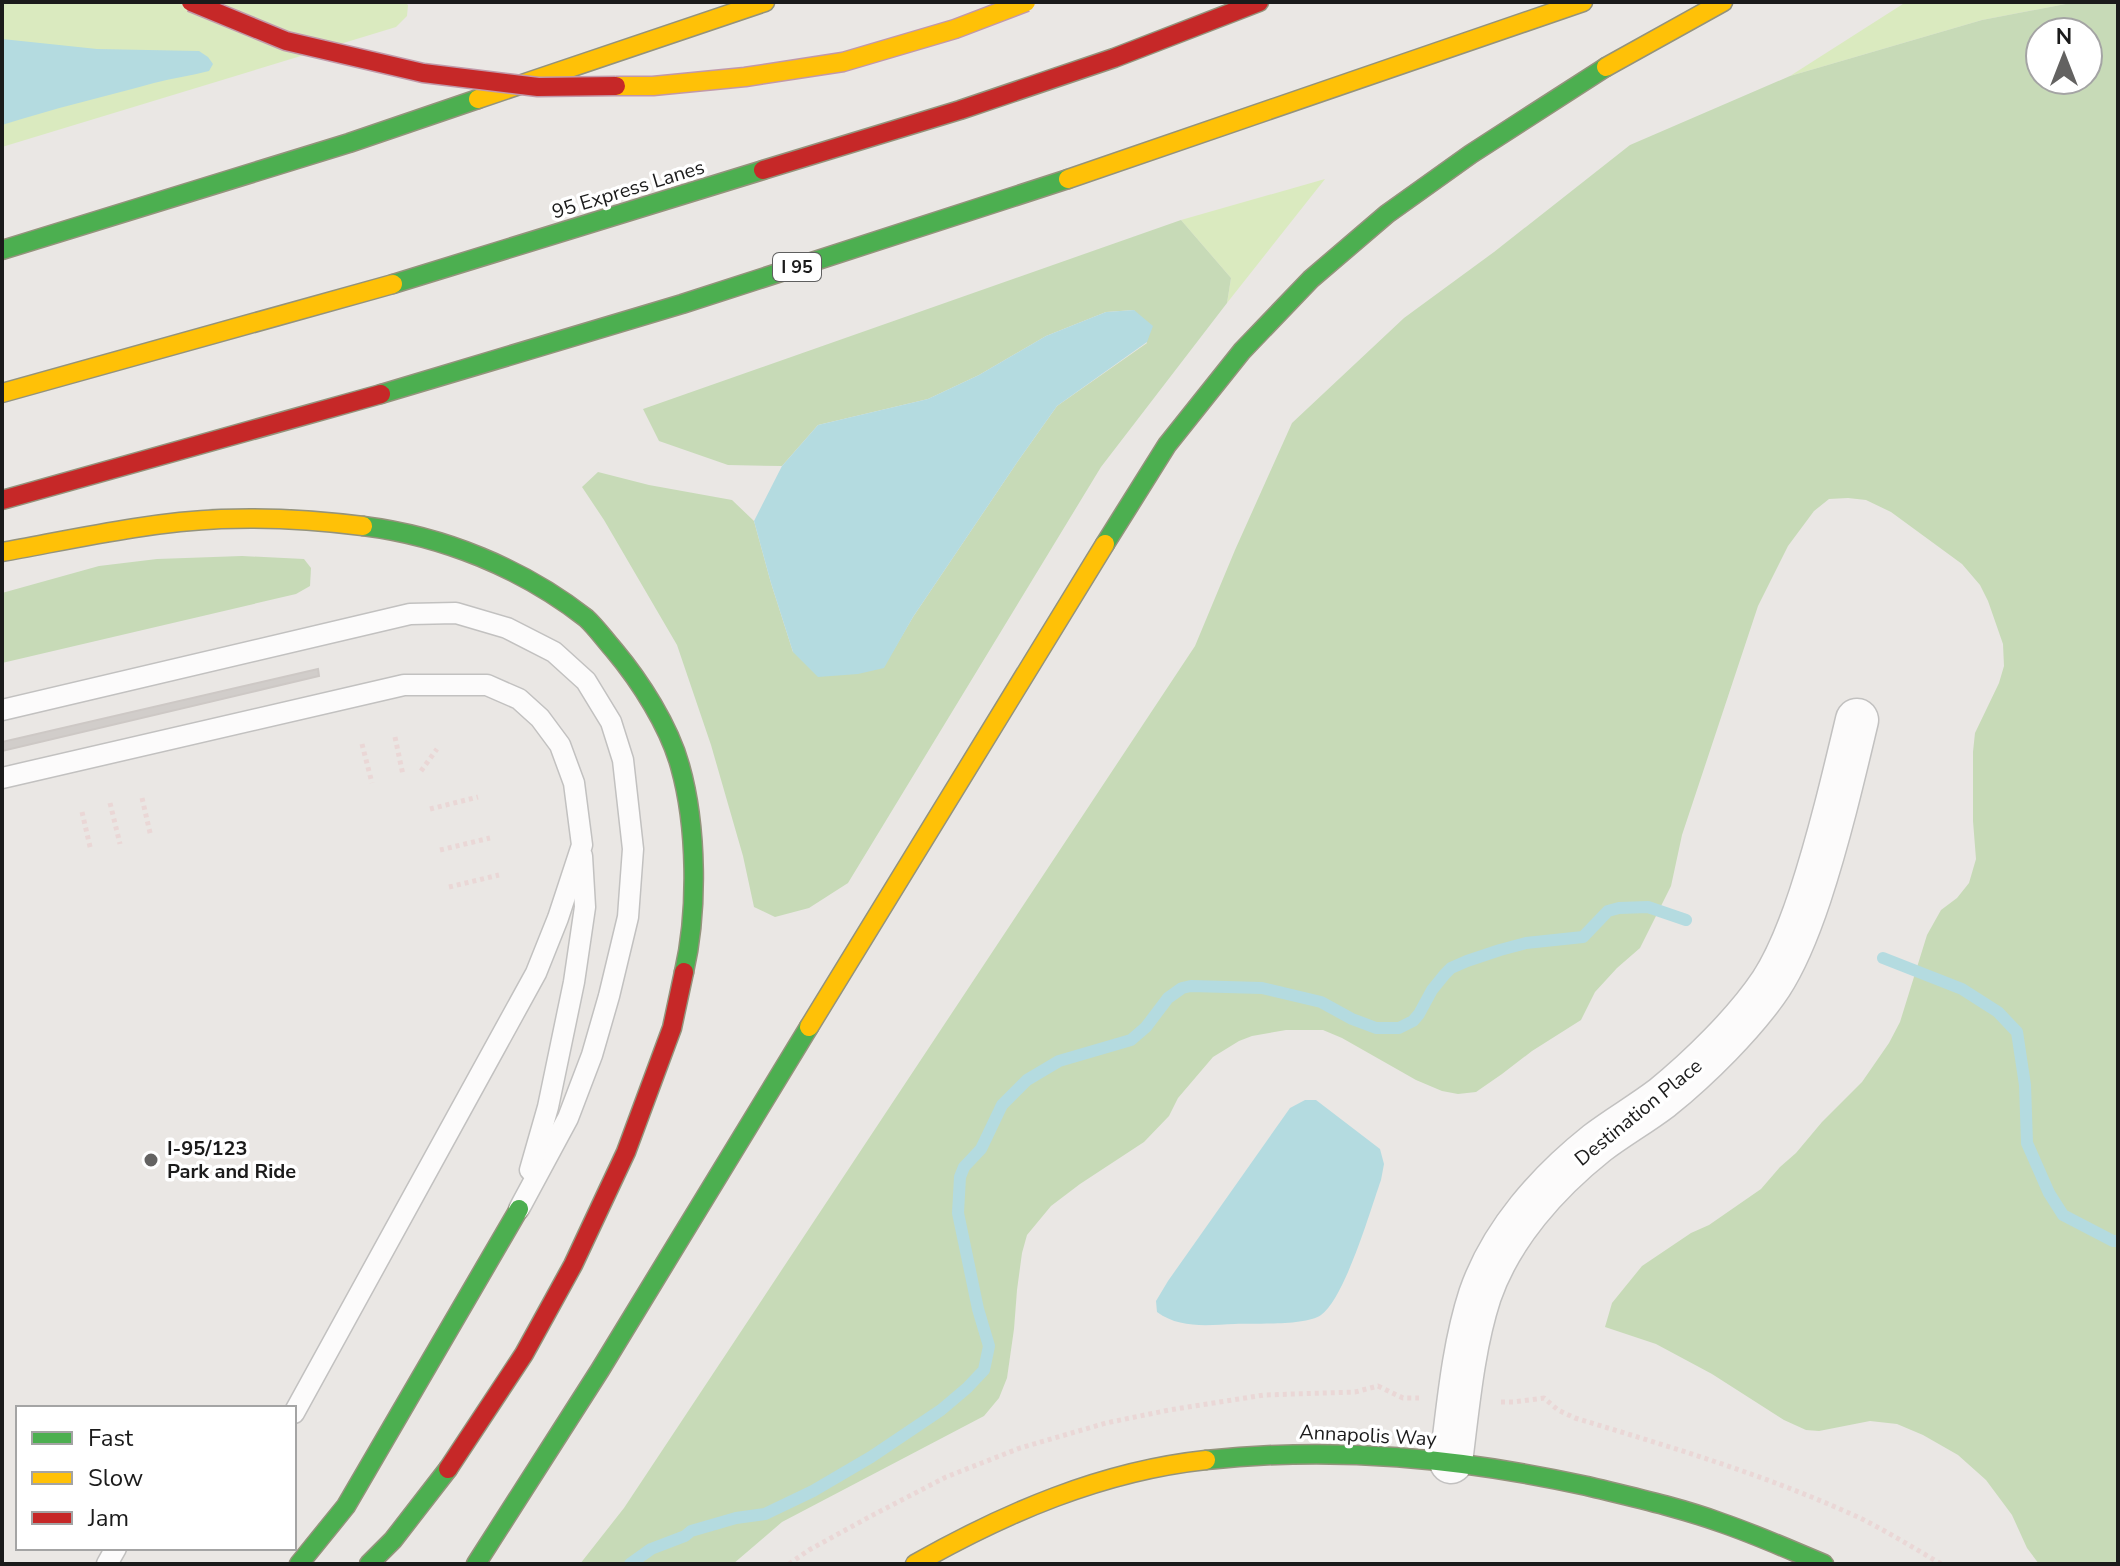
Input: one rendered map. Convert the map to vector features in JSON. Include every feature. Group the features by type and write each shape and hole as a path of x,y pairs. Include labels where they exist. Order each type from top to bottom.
{"main road":[{"path":"191,2 286,41 423,73 538,87 653,86 745,77 843,62 955,29 1026,2"},
{"path":"2,250 349,143 765,2"},
{"name":"95 Express Lanes","path":"2,393 346,298 960,110 1114,58 1259,2"},
{"name":"I 95","path":"2,500 291,420 707,296 1097,170 1583,2"},
{"path":"476,1564 608,1357 1007,702 1159,459 1242,351 1311,279 1387,214 1471,154 1615,61 1723,2"},
{"path":"2,552 123,530 220,519 308,519 385,529 459,548 532,582 588,620 628,667 661,720 680,765 690,821 694,890 687,960 672,1028 626,1152 573,1265 524,1354 456,1459 393,1540 369,1564"},
{"path":"299,1564 346,1506 519,1209"},
{"name":"Annapolis Way","path":"915,1564 969,1533 1021,1510 1112,1480 1177,1465 1302,1453 1356,1453 1474,1464 1559,1479 1721,1522 1824,1564"}],"street":[{"name":"Destination Place","path":"1451,1462 1469,1334 1480,1294 1492,1267 1522,1219 1559,1175 1688,1076 1747,1015 1771,984 1802,918 1826,847 1857,720"}],"lane":[{"path":"2,710 410,614 456,613 507,628 554,652 586,681 611,722 623,760 633,849 628,917 592,1055 568,1118 519,1209"},
{"path":"2,778 404,685 487,685 519,699 540,718 560,745 574,783 582,845 585,907 574,982 548,1107 519,1209"},
{"path":"296,1409 536,973 582,845"}],"path":[{"path":"395,737 403,775"},
{"path":"362,744 372,783"},
{"path":"421,771 437,749"},
{"path":"430,809 478,797"},
{"path":"142,798 151,837"},
{"path":"110,803 120,844"},
{"path":"82,812 91,851"},
{"path":"440,850 490,838"},
{"path":"449,887 499,875"},
{"path":"1378,1386 1403,1398"},
{"path":"1513,1402 1544,1398 1558,1410 1575,1418 1751,1475 1863,1520 1941,1564"}],"green space":[{"path":"2,2 404,2 408,5 407,16 396,27 2,147"},
{"path":"1906,2 2076,2 1982,20 1790,76"},
{"path":"2076,2 2118,2 2118,1564 2039,1564 2027,1548 2012,1515 1986,1480 1958,1455 1923,1435 1897,1424 1870,1421 1819,1431 1806,1430 1656,1344 1605,1327 1612,1303 1642,1266 1761,1189 1862,1082 1900,1022 1927,935 1941,910 1957,898 1969,883 1976,859 1973,821 1975,733 1999,683 2004,666 2003,644 1980,585 1962,564 1891,512 1866,500 1848,498 1829,499 1814,511 1788,546 1758,606 1682,835 1671,886 1640,948 1595,992 1581,1020 1476,1092 1458,1094 1416,1080 1323,1030 1286,1030 1239,1041 1213,1057 1178,1098 1169,1116 1144,1142 1051,1206 1027,1235 1022,1253 1007,1378 999,1398 984,1416 782,1522 733,1564 580,1564 624,1508 1195,646 1292,423 1404,318 1630,145 1790,76 1982,20"},
{"path":"1325,179 1227,303 1231,278 1181,220"},
{"path":"1181,220 1231,278 1227,303 1101,467 848,883 809,908 775,917 754,907 743,856 711,745 677,645 582,487 598,472 732,500 754,521 793,652 883,668 913,617 1057,406 1147,343 1134,310 1106,312 1046,336 979,375 928,399 818,425 782,466 728,465 659,441 643,409"},
{"path":"242,556 304,559 311,568 310,586 296,594 2,663 2,593 99,566 157,559"}],"water":[{"path":"2,39 97,49 199,51 213,64 209,71 2,125"},
{"path":"1134,310 1153,326 1147,342 1057,406 913,617 884,668 858,674 818,677 793,652 754,521 782,466 818,425 928,399 979,375 1046,336 1106,312"},
{"path":"1305,1100 1316,1100 1380,1149 1384,1164 1356,1253 1330,1306 1314,1319 1280,1323 1194,1325 1175,1321 1157,1312 1156,1301 1168,1281 1290,1108"}],"building":[{"path":"318,669 319,676 2,751 2,742"}],"waterway":[{"path":"630,1564 651,1549 691,1531 736,1518 765,1514 813,1491 941,1410 984,1370 989,1346 958,1213 960,1177 964,1167 981,1149 1002,1105 1027,1080 1059,1061 1131,1040 1146,1027 1168,998 1182,988 1262,988 1321,1002 1376,1028 1399,1028 1413,1021 1432,990 1451,968 1467,961 1526,943 1583,937 1608,911 1619,908 1648,907 1686,920"},
{"path":"1883,958 1962,989 1998,1012 2017,1032 2025,1085 2027,1143 2049,1193 2063,1215 2118,1241"}],"traffic: fast":[{"path":"1105,544 1167,445 1242,351 1311,279 1387,214 1471,154 1606,67"},
{"path":"2,250 349,143 478,99"},
{"path":"393,284 763,170"},
{"path":"381,394 682,304 1068,179"},
{"path":"363,526 452,546 535,584 586,618 634,676 669,735 686,790 694,869 692,923 684,972"},
{"path":"476,1564 600,1370 809,1027"},
{"path":"299,1564 346,1506 519,1209"},
{"path":"1206,1460 1303,1454 1351,1455 1492,1468 1587,1486 1689,1512 1748,1532 1824,1564"},
{"path":"369,1564 393,1540 448,1469"}],"traffic: slow":[{"path":"478,99 765,2"},
{"path":"616,86 653,86 745,77 843,62 955,29 1026,2"},
{"path":"1068,179 1583,2"},
{"path":"1606,67 1723,2"},
{"path":"2,393 393,284"},
{"path":"2,552 194,521 275,519 363,526"},
{"path":"809,1027 1105,544"},
{"path":"915,1564 984,1528 1055,1497 1129,1474 1206,1460"}],"traffic: jam":[{"path":"191,2 286,41 423,73 538,87 616,86"},
{"path":"763,170 960,110 1114,58 1259,2"},
{"path":"2,500 381,394"},
{"path":"448,1469 524,1354 573,1265 626,1152 672,1028 684,972"}],"place":[{"name":"I-95/123 Park and Ride","path":"151,1160"}]}
